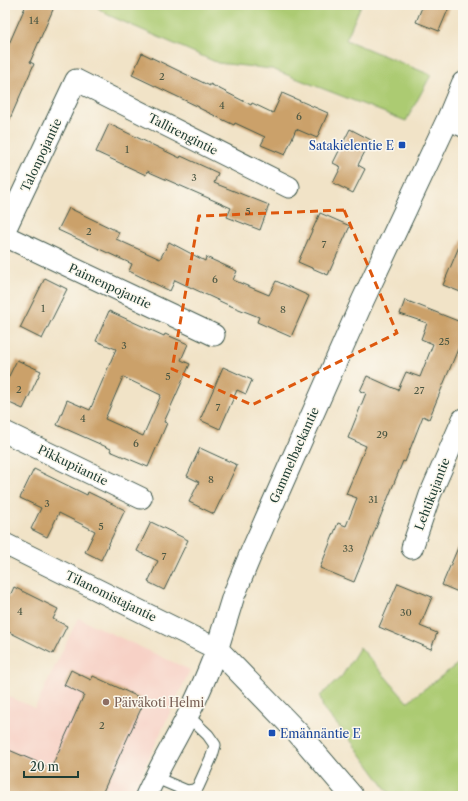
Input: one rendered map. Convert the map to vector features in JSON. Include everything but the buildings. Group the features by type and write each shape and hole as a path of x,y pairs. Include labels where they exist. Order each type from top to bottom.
{"street":[{"name":"Tallirengintie","path":"76,80 289,187"},
{"name":"Talonpojantie","path":"5,230 76,80"},
{"name":"Gammelbackantie","path":"217,649 233,597 252,551 363,300 455,122 463,83"},
{"name":"Paimenpojantie","path":"5,236 214,335"},
{"name":"Lehtikujantie","path":"412,548 430,495 463,419"},
{"name":"Pikkupiiantie","path":"5,432 141,498"},
{"name":"Tilanomistajantie","path":"5,544 217,649"},
{"path":"146,796 154,777 188,716 208,673 217,649 298,734 352,796"}],"lane":[{"path":"154,777 187,791 194,790 198,787 212,756 215,745 208,735 188,716"}],"highlighted area":[{"path":"344,210 397,333 252,405 172,369 199,216"}],"shaded area":[{"name":"Päiväkoti Helmi","path":"78,618 190,670 131,796 5,796 5,695 35,708"}],"green space":[{"path":"94,5 361,5 346,40 431,75 406,121 272,69 218,63 108,15"},
{"path":"360,647 407,702 463,660 463,796 391,796 351,741 323,708 320,696 342,676"}],"place":[{"name":"Satakielentie E","path":"402,145"},
{"name":"Päiväkoti Helmi","path":"106,702"},
{"name":"Emännäntie E","path":"272,733"}]}
